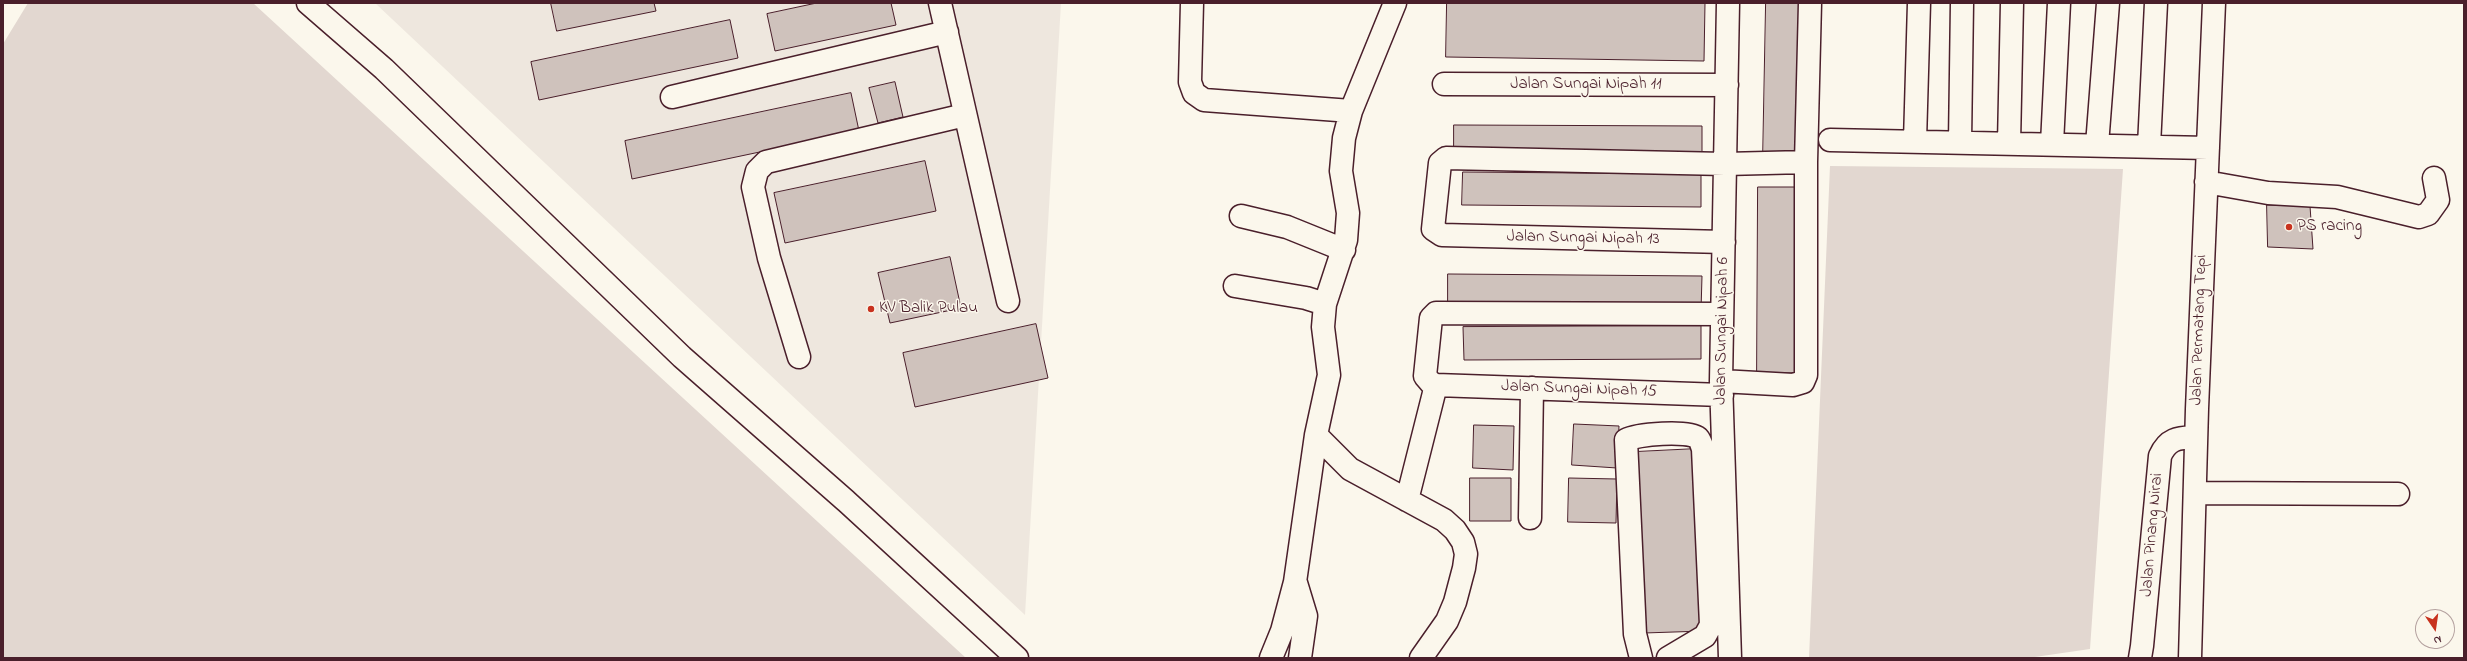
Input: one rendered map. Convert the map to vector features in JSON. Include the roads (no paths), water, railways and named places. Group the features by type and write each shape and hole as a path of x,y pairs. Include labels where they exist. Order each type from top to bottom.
{"street":[{"path":"308,3 384,69 682,356 846,501 1017,658"},
{"path":"940,3 1008,301"},
{"path":"1192,3 1190,82 1194,93 1204,100 1351,111"},
{"path":"1271,658 1284,625 1295,582 1316,435 1329,375 1323,327 1325,304 1344,250 1348,213 1341,171 1341,156 1351,111 1395,3"},
{"name":"Jalan Sungai Nipah 6","path":"1728,3 1721,388 1730,658"},
{"name":"Jalan Sungai Nipah 15","path":"1436,385 1532,388 1721,388 1793,385 1803,382 1806,376 1806,162 1810,3"},
{"path":"1915,142 1919,3"},
{"path":"1960,142 1962,3"},
{"path":"2009,143 2012,3"},
{"path":"2052,144 2059,3"},
{"path":"2097,145 2108,3"},
{"path":"2149,146 2156,3"},
{"name":"Jalan Permatang Tepi","path":"2190,658 2196,437 2214,3"},
{"path":"672,97 947,32"},
{"name":"Jalan Sungai Nipah 11","path":"1444,84 1727,85"},
{"path":"798,357 769,258 753,187 757,171 766,162 965,114"},
{"path":"1830,140 2208,148"},
{"name":"Jalan Sungai Nipah 13","path":"1724,242 1442,235 1433,228 1440,163 1446,158 1725,164"},
{"path":"1725,164 1806,162"},
{"path":"2206,182 2268,193 2337,197 2419,217 2428,214 2438,200 2434,178"},
{"path":"1241,216 1287,227 1344,250"},
{"path":"1235,286 1306,298 1325,304"},
{"path":"1407,500 1436,385 1431,383 1425,376 1431,318 1436,313 1722,314"},
{"path":"1530,518 1532,388"},
{"path":"1642,658 1635,634 1626,440 1641,435 1690,434 1698,438 1703,449 1711,625 1705,636 1668,658"},
{"path":"1316,435 1350,469 1444,520 1455,530 1463,542 1466,554 1455,602 1447,621 1421,658"},
{"name":"Jalan Pinang Nirai","path":"2140,658 2160,456 2169,441 2177,438 2196,437"},
{"path":"2194,493 2398,494"},
{"path":"1295,582 1306,616 1300,658"}],"place":[{"name":"PS racing","path":"2289,227"},
{"name":"KV Balik Pulau","path":"871,309"}]}
